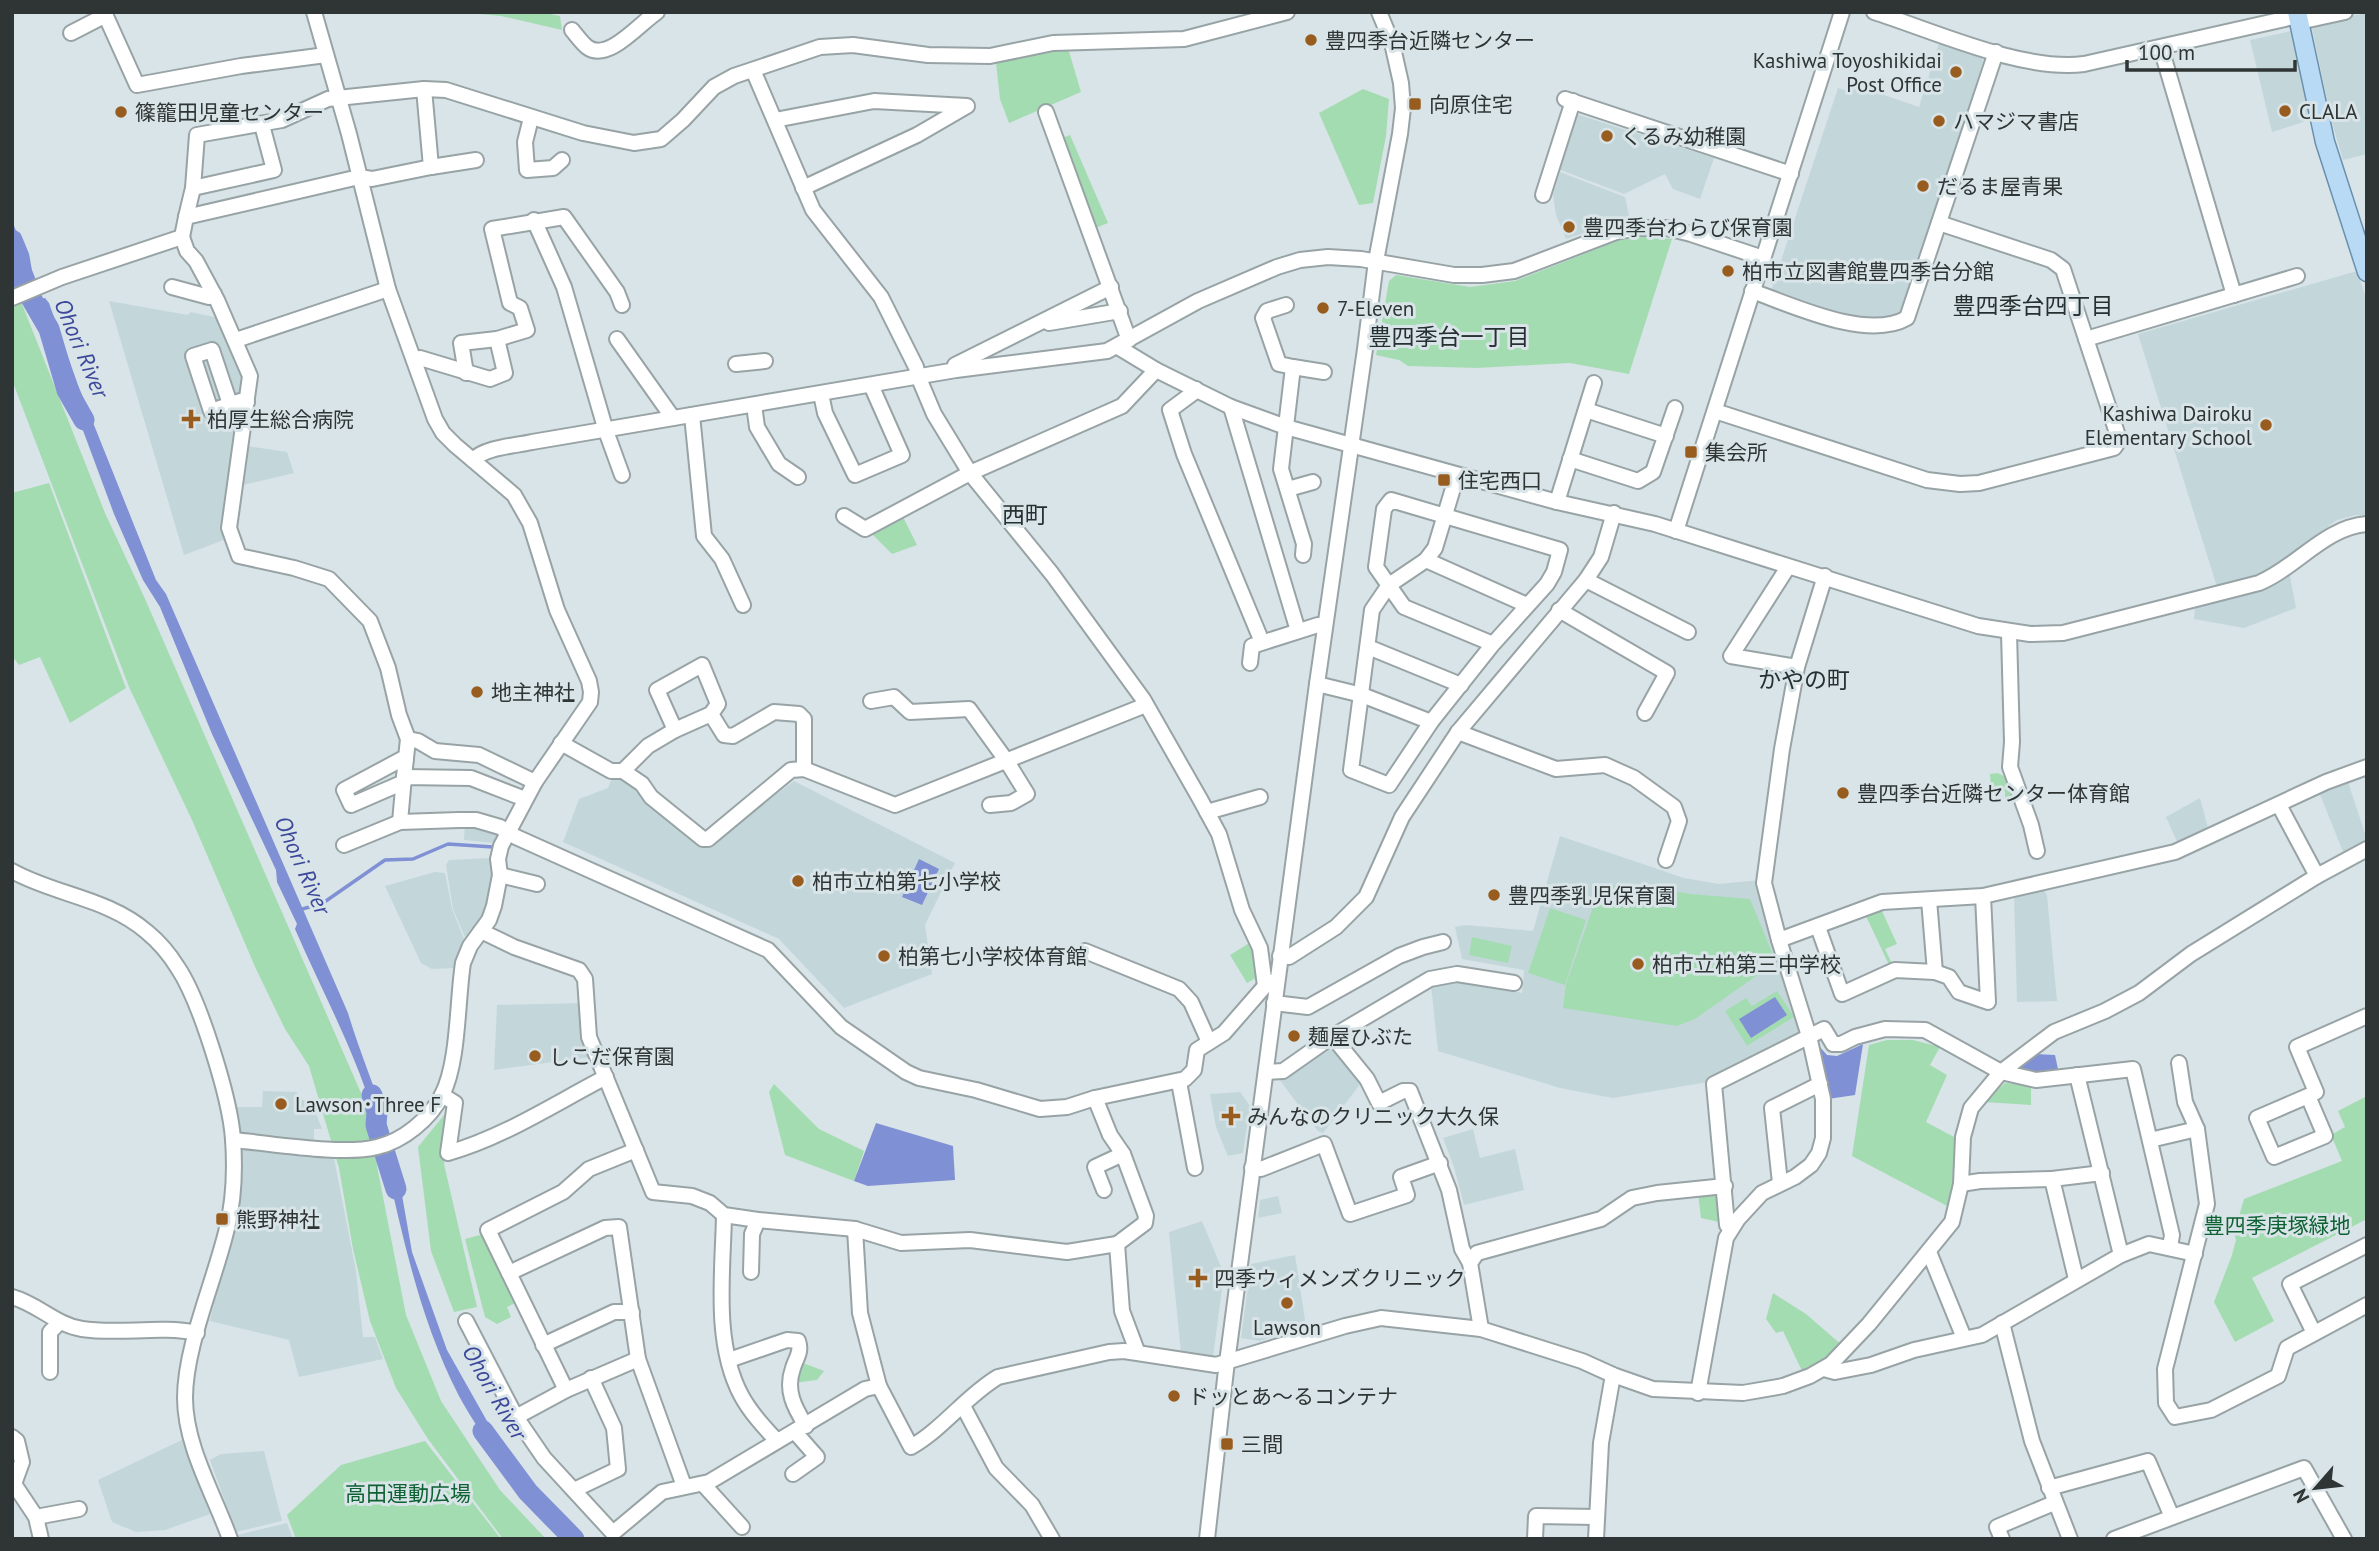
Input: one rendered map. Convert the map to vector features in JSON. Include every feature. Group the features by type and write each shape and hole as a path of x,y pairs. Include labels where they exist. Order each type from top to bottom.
{"main road":[{"path":"2298,17 2325,142 2367,272"}],"street":[{"path":"233,1140 362,1149 386,1144 407,1133 431,1111 442,1095 453,1053 463,963 489,920 494,906 500,875 498,859 507,833 535,782 590,702 589,681 557,610 530,523 514,495 443,433 435,419 388,289 314,12"},
{"path":"572,30 589,49 603,51 623,41 643,21 657,12"},
{"path":"400,822 408,739 399,715 388,668 370,621 329,579 295,568 239,556 229,528 250,376 214,294 196,261 187,251 182,237 192,188 197,135 282,120 328,99 424,89 446,90 583,133 634,143 661,139 714,87 734,76 820,47 853,45 928,55 990,56 1053,43 1184,40 1287,12"},
{"path":"344,845 400,822 476,820 500,827 507,833 768,950 841,1027 919,1078 976,1090 1040,1109 1066,1107 1095,1098 1185,1079 1194,1070 1197,1050 1234,1025 1248,1003 1271,984 1280,956 1376,261 1403,108 1392,43 1379,12"},
{"path":"1676,531 1842,12"},
{"path":"1874,12 1996,52 2056,66 2080,65 2298,17 2345,12"},
{"path":"71,33 105,14 137,85 241,66 326,55"},
{"path":"1752,291 1812,312 1867,327 1907,318 1996,52"},
{"path":"2163,55 2234,295"},
{"path":"753,70 813,210 881,297 907,347 934,414 970,473 1052,574 1146,705 1208,812 1219,834 1242,910 1260,948 1274,1003 1207,1539"},
{"path":"424,89 431,167"},
{"path":"1543,195 1569,100 1791,174"},
{"path":"775,120 874,101 967,106 917,135 803,188"},
{"path":"1046,112 1111,287 1119,311 1124,343 1156,370 1231,407 1286,427 1557,502 1614,513 1825,576 1978,626 2009,633 2063,633 2259,583 2276,575 2340,531 2367,524"},
{"path":"531,118 525,142 527,170 553,168 562,160"},
{"path":"192,188 274,170 262,125"},
{"path":"186,217 359,177 372,178 476,160"},
{"path":"466,373 461,343 497,339 527,330 520,308 510,303 492,229 564,217 617,292 622,305"},
{"path":"534,220 564,287 606,431 622,475"},
{"path":"1715,411 1927,480 1960,484 1979,483 2108,451 2118,442 2118,436 2063,269 2051,260 1939,223"},
{"path":"473,460 475,456 493,450 673,418 956,370 1107,351 1198,301 1300,260 1328,257 1376,261 1454,275 1482,275 1514,271 1616,232 1637,228 1667,228 1763,258"},
{"path":"12,298 62,277 182,237"},
{"path":"2086,339 2297,276"},
{"path":"956,370 956,365 1111,287"},
{"path":"172,288 209,297 214,294"},
{"path":"236,340 388,289"},
{"path":"1286,304 1267,311 1263,318 1279,365 1324,372"},
{"path":"1033,326 1119,311"},
{"path":"414,360 420,358 490,379 505,373 497,339"},
{"path":"617,339 673,418"},
{"path":"736,364 765,361"},
{"path":"1293,367 1281,469 1304,544 1303,555"},
{"path":"844,516 865,529 970,473 1122,406 1156,370"},
{"path":"1557,502 1594,383"},
{"path":"821,394 825,413 855,475 902,455 871,385"},
{"path":"1196,389 1170,410 1184,454 1262,642"},
{"path":"229,404 247,402"},
{"path":"754,405 757,426 779,464 798,477"},
{"path":"1231,407 1298,631"},
{"path":"1570,459 1638,481 1653,472 1675,408"},
{"path":"1586,410 1666,436"},
{"path":"692,415 704,536 722,559 743,606"},
{"path":"1457,475 1445,517 1435,548 1426,560 1389,585 1372,610 1351,770 1389,785 1431,722 1493,644 1547,584 1554,572 1560,550 1445,517 1391,500 1384,509 1376,567 1389,585 1404,607 1493,644"},
{"path":"1288,489 1313,482"},
{"path":"1280,956 1289,957 1336,927 1366,897 1382,867 1402,817 1458,732 1586,580 1601,557 1614,513"},
{"path":"1426,560 1527,605"},
{"path":"1788,567 1731,656 1797,667"},
{"path":"1698,1392 1726,1238 1731,1228 1762,1193 1805,1170 1819,1153 1824,1126 1823,1098 1809,1036 1779,940 1765,883 1782,749 1797,667 1825,576"},
{"path":"1586,580 1688,632"},
{"path":"1559,610 1667,673 1645,713"},
{"path":"1250,663 1252,646 1318,625 1325,626"},
{"path":"2009,633 2012,742 2010,767 2031,825 2037,851"},
{"path":"1368,648 1461,685"},
{"path":"623,771 648,746 711,714 718,704 702,665 657,690 676,730"},
{"path":"1317,684 1362,695 1431,722"},
{"path":"871,701 894,697 910,712 969,709 1027,794 1011,803 990,805"},
{"path":"561,743 611,771 623,771 642,784 652,797 692,830 708,839 791,770 804,769 895,805 1146,705"},
{"path":"711,714 723,735 733,736 774,712 799,714 804,719 804,769"},
{"path":"1458,732 1556,769 1605,765 1634,778 1674,807 1679,821 1665,860"},
{"path":"408,739 418,741 435,751 479,755 535,782"},
{"path":"406,760 402,759 344,790 351,806 404,779 471,778 525,799"},
{"path":"1779,940 1882,902 1983,896 2175,852 2326,782 2367,767"},
{"path":"1208,812 1260,797"},
{"path":"2279,805 2317,876"},
{"path":"855,1229 860,1313 879,1386 911,1447 923,1440 982,1386 998,1377 1109,1352 1137,1351 1205,1365 1227,1363 1345,1326 1381,1318 1481,1329 1582,1361 1644,1388 1743,1394 1783,1386 1824,1369 1869,1324 1952,1222 1961,1184 1962,1145 1971,1108 2001,1072 2054,1032 2105,1011 2139,993 2191,954 2317,876 2367,849"},
{"path":"12,871 107,907 148,932 178,968 199,1016 230,1119 233,1140 232,1199 186,1385 187,1419 230,1539"},
{"path":"500,875 537,884"},
{"path":"1818,927 1842,994 1895,970 1935,972 1949,978 1959,992 1988,1002 1983,896"},
{"path":"1929,900 1935,972"},
{"path":"481,931 514,947 579,970 585,979 589,1037 653,1192 692,1196 710,1203 724,1215 855,1229 901,1243 970,1240 1067,1252 1117,1244 1145,1223 1146,1216 1123,1154 1110,1135 1095,1098"},
{"path":"1274,1003 1308,1007 1399,956 1443,943"},
{"path":"1085,951 1179,989 1191,1002 1209,1042"},
{"path":"1266,1072 1283,1071 1330,1038 1430,979 1457,974 1514,983"},
{"path":"2308,1096 2325,1136 2274,1157 2257,1118 2308,1096 2316,1093 2297,1047 2367,1016"},
{"path":"1731,1228 1727,1225 1714,1084 1824,1029 1833,1044 1841,1044 1855,1037 1885,1029 1925,1030 2001,1072 2036,1080 2133,1069 2172,1235 2170,1247"},
{"path":"1330,1038 1337,1042 1367,1079 1379,1103 1403,1091 1410,1091 1449,1190 1462,1249 1470,1263 1481,1329"},
{"path":"2179,1063 2185,1102 2197,1129 2207,1204 2165,1369 2166,1403 2175,1417 2211,1410 2278,1376 2287,1348 2365,1309"},
{"path":"2077,1075 2121,1255"},
{"path":"442,1095 455,1104 448,1153 476,1145 606,1077"},
{"path":"1179,1082 1195,1168"},
{"path":"1780,1184 1772,1108 1820,1084"},
{"path":"2150,1140 2197,1129"},
{"path":"1252,1168 1261,1169 1324,1144 1350,1214 1407,1195 1401,1177 1440,1163"},
{"path":"566,1390 488,1230 563,1192 589,1170 636,1150"},
{"path":"1104,1190 1095,1167 1123,1154"},
{"path":"1961,1184 2102,1173"},
{"path":"2052,1179 2076,1279"},
{"path":"1470,1263 1477,1253 1601,1219 1632,1198 1725,1186"},
{"path":"724,1215 723,1322 729,1360 740,1394 777,1441"},
{"path":"751,1272 752,1234 758,1220"},
{"path":"509,1273 605,1228 620,1227 638,1359 684,1486"},
{"path":"1117,1244 1122,1311 1137,1351"},
{"path":"1824,1369 1835,1372 1871,1366 1914,1350 1982,1335 2076,1279 2121,1255 2149,1244 2195,1254"},
{"path":"2314,1333 2290,1284 2367,1245"},
{"path":"1928,1252 1964,1338"},
{"path":"12,1297 32,1304 60,1322 82,1329 197,1333"},
{"path":"543,1345 614,1312 632,1312"},
{"path":"466,1321 516,1417 544,1458 613,1533 662,1492 703,1484 865,1389 879,1386"},
{"path":"50,1372 50,1332 60,1322"},
{"path":"2002,1323 2032,1441 2070,1539"},
{"path":"729,1360 787,1340 798,1341 800,1353 792,1368 790,1398 800,1429 817,1457 793,1474"},
{"path":"516,1417 591,1378 638,1359"},
{"path":"1596,1539 1601,1443 1613,1375"},
{"path":"574,1490 618,1469 614,1428 591,1378"},
{"path":"962,1406 996,1468 1032,1505 1052,1539"},
{"path":"12,1437 18,1441 22,1462 13,1486 36,1517 41,1539"},
{"path":"2049,1488 2148,1461 2172,1517"},
{"path":"2118,1538 2304,1468 2339,1536"},
{"path":"703,1484 742,1527"},
{"path":"2002,1539 1997,1527 2054,1503"},
{"path":"36,1517 79,1508"},
{"path":"1535,1539 1536,1516 1596,1517"}],"shaded area":[{"path":"2367,13 2367,154 2343,160 2331,119 2311,24"},
{"path":"2295,32 2313,119 2272,132 2250,40"},
{"path":"1940,40 1980,53 1983,61 1908,307 1899,315 1862,320 1773,291 1838,88 1847,91 1849,83 1919,107"},
{"name":"くるみ幼稚園","path":"1576,114 1714,158 1700,199 1673,189 1665,174 1624,194 1558,169"},
{"path":"1560,172 1625,197 1630,220 1609,224 1566,239 1556,215 1553,195"},
{"name":"Kashiwa Dairoku Elementary School","path":"2357,271 2367,301 2367,516 2356,515 2337,520 2262,574 2217,587 2138,334"},
{"name":"柏厚生総合病院","path":"109,301 224,319 246,373 225,513 229,538 184,555"},
{"path":"247,446 287,452 294,473 239,486 244,449"},
{"path":"2289,571 2296,608 2244,628 2194,619 2195,605"},
{"name":"柏市立柏第七小学校","path":"613,775 629,779 708,844 794,781 955,863 925,925 932,974 844,1008 779,939 563,842 579,799 608,788"},
{"path":"2347,779 2367,840 2344,854 2319,792"},
{"path":"2200,798 2209,832 2179,846 2166,817"},
{"path":"465,823 500,830 494,843 464,840"},
{"name":"柏市立柏第三中学校","path":"1560,836 1684,878 1719,884 1761,880 1804,1032 1708,1082 1613,1098 1560,1088 1438,1051 1431,985 1460,979 1522,993 1524,970 1462,959 1455,927 1466,925 1533,931"},
{"path":"490,858 492,888 481,917 465,937 453,909 446,865 449,860"},
{"path":"435,872 445,873 452,909 464,939 454,968 432,969 421,963 385,886"},
{"path":"2043,889 2047,895 2057,1001 2017,1002 2014,896"},
{"path":"585,1003 591,1057 494,1070 497,1005"},
{"path":"1329,1045 1335,1046 1364,1079 1323,1133 1318,1131 1279,1079"},
{"path":"263,1091 297,1092 297,1100 311,1100 322,1129 314,1129 314,1141 238,1136 232,1107 262,1107"},
{"name":"みんなのクリニック大久保","path":"1240,1092 1250,1106 1243,1153 1228,1156 1216,1127 1210,1094"},
{"path":"1473,1129 1480,1158 1515,1149 1524,1190 1464,1205 1443,1138"},
{"path":"241,1149 334,1158 356,1271 363,1337 375,1337 383,1359 299,1377 289,1340 210,1321 239,1198"},
{"path":"1278,1196 1282,1213 1258,1218 1260,1200"},
{"name":"四季ウィメンズクリニック","path":"1202,1221 1221,1267 1222,1289 1213,1357 1181,1353 1169,1232"},
{"path":"1295,1255 1306,1326 1260,1341 1241,1338 1251,1264"},
{"path":"188,1437 216,1512 165,1530 136,1532 112,1522 98,1480"},
{"path":"264,1451 282,1521 236,1532 210,1460 221,1454"},
{"path":"287,1523 293,1539 238,1539 237,1535"}],"green space":[{"path":"458,12 541,12 560,16 562,30 501,16"},
{"path":"1068,48 1081,92 1009,123 1000,99 996,63"},
{"path":"1363,89 1389,99 1386,136 1373,203 1359,205 1319,113"},
{"path":"1070,135 1108,223 1093,229 1060,139"},
{"path":"1650,236 1672,239 1629,374 1570,363 1477,368 1408,366 1399,360 1376,355 1389,281 1396,275 1470,287 1515,281 1620,240"},
{"path":"12,279 105,513 361,1093 375,1138 377,1166 406,1315 441,1401 500,1490 546,1539 503,1539 428,1439 396,1388 370,1321 353,1249 339,1168 309,1066 285,1029 256,969 192,820 129,687 12,380"},
{"path":"49,483 126,688 70,723 40,657 19,665 12,656 12,493"},
{"path":"903,517 917,545 892,554 872,534"},
{"path":"1998,773 2009,779 2019,800 2005,800 2005,791 1991,792 1990,774"},
{"path":"1630,884 1691,894 1750,899 1776,962 1695,1019 1677,1026 1563,1008 1566,984 1600,887"},
{"path":"1550,908 1586,920 1565,985 1528,973"},
{"path":"1881,909 1897,944 1885,949 1893,966 1890,967 1865,914"},
{"path":"1472,937 1512,946 1508,963 1469,955"},
{"path":"1251,942 1255,949 1256,978 1247,983 1230,955"},
{"path":"1777,991 1794,1017 1747,1046 1725,1011 1746,998 1752,1006"},
{"path":"1887,1040 1913,1040 1940,1047 1930,1065 1947,1075 1926,1122 1956,1138 1955,1188 1951,1208 1852,1156 1869,1045"},
{"path":"2005,1083 2031,1086 2031,1105 1984,1102"},
{"path":"774,1084 819,1129 864,1151 854,1181 785,1155 769,1092"},
{"name":"豊四季庚塚緑地","path":"2367,1096 2367,1219 2252,1278 2274,1321 2235,1342 2214,1302 2232,1255 2236,1240 2234,1233 2244,1199 2342,1161 2331,1135 2345,1127 2338,1111"},
{"path":"449,1109 444,1164 477,1307 454,1312 431,1251 418,1147"},
{"path":"1717,1190 1724,1223 1701,1218 1698,1193"},
{"path":"480,1235 485,1238 517,1302 507,1307 511,1317 497,1324 485,1317 465,1239"},
{"path":"1773,1293 1806,1314 1843,1346 1803,1373 1783,1331 1776,1333 1766,1319"},
{"path":"803,1363 824,1371 817,1380 793,1383 796,1370 801,1371"},
{"name":"高田運動広場","path":"425,1441 501,1539 296,1539 287,1515 341,1465"}],"water":[{"path":"12,221 36,280 25,288 12,248"},
{"path":"45,298 156,580 166,594 348,1013 388,1129 379,1133 352,1055 295,929 297,924 277,882 276,870 212,734 160,607 143,580 114,514 35,301"},
{"path":"919,859 939,869 922,905 902,897"},
{"path":"1775,997 1787,1015 1751,1038 1739,1019"},
{"path":"1863,1044 1855,1095 1828,1099 1819,1046 1827,1055 1837,1056"},
{"path":"2036,1054 2055,1055 2059,1074 2022,1074 2020,1063"},
{"path":"876,1123 953,1146 955,1180 868,1186 854,1181"},
{"path":"396,1161 412,1252 447,1350 496,1437 556,1512 583,1539 569,1539 539,1506 495,1452 459,1396 434,1340 407,1252 386,1163"}],"waterway":[{"name":"Ohori River","path":"12,240 19,257 24,286 49,329 67,390 84,420"},
{"path":"299,910 323,903 385,860 413,859 448,844 493,847"},
{"name":"Ohori River","path":"372,1095 377,1112 376,1125 396,1189"},
{"name":"Ohori River","path":"483,1431 528,1492 574,1539"}],"place":[{"name":"豊四季台近隣センター","path":"1311,40"},
{"name":"Kashiwa Toyoshikidai Post Office","path":"1956,72"},
{"name":"向原住宅","path":"1415,104"},
{"name":"CLALA","path":"2285,111"},
{"name":"篠籠田児童センター","path":"121,112"},
{"name":"ハマジマ書店","path":"1939,121"},
{"name":"くるみ幼稚園","path":"1607,136"},
{"name":"だるま屋青果","path":"1923,186"},
{"name":"豊四季台わらび保育園","path":"1569,227"},
{"name":"柏市立図書館豊四季台分館","path":"1728,271"},
{"name":"7-Eleven","path":"1323,308"},
{"name":"柏厚生総合病院","path":"191,419"},
{"name":"Kashiwa Dairoku Elementary School","path":"2266,425"},
{"name":"集会所","path":"1691,452"},
{"name":"住宅西口","path":"1444,480"},
{"name":"地主神社","path":"477,692"},
{"name":"豊四季台近隣センター体育館","path":"1843,793"},
{"name":"柏市立柏第七小学校","path":"798,881"},
{"name":"豊四季乳児保育園","path":"1494,895"},
{"name":"柏第七小学校体育館","path":"884,956"},
{"name":"柏市立柏第三中学校","path":"1638,964"},
{"name":"麺屋ひぶた","path":"1294,1036"},
{"name":"しこだ保育園","path":"535,1056"},
{"name":"Lawson･Three F","path":"281,1104"},
{"name":"みんなのクリニック大久保","path":"1231,1116"},
{"name":"熊野神社","path":"222,1219"},
{"name":"四季ウィメンズクリニック","path":"1198,1278"},
{"name":"Lawson","path":"1287,1303"},
{"name":"ドッとあ〜るコンテナ","path":"1174,1396"},
{"name":"三間","path":"1227,1444"}],"district":[{"name":"豊四季台四丁目","path":"2033,305"},
{"name":"豊四季台一丁目","path":"1449,336"},
{"name":"西町","path":"1025,514"},
{"name":"かやの町","path":"1804,679"}]}
